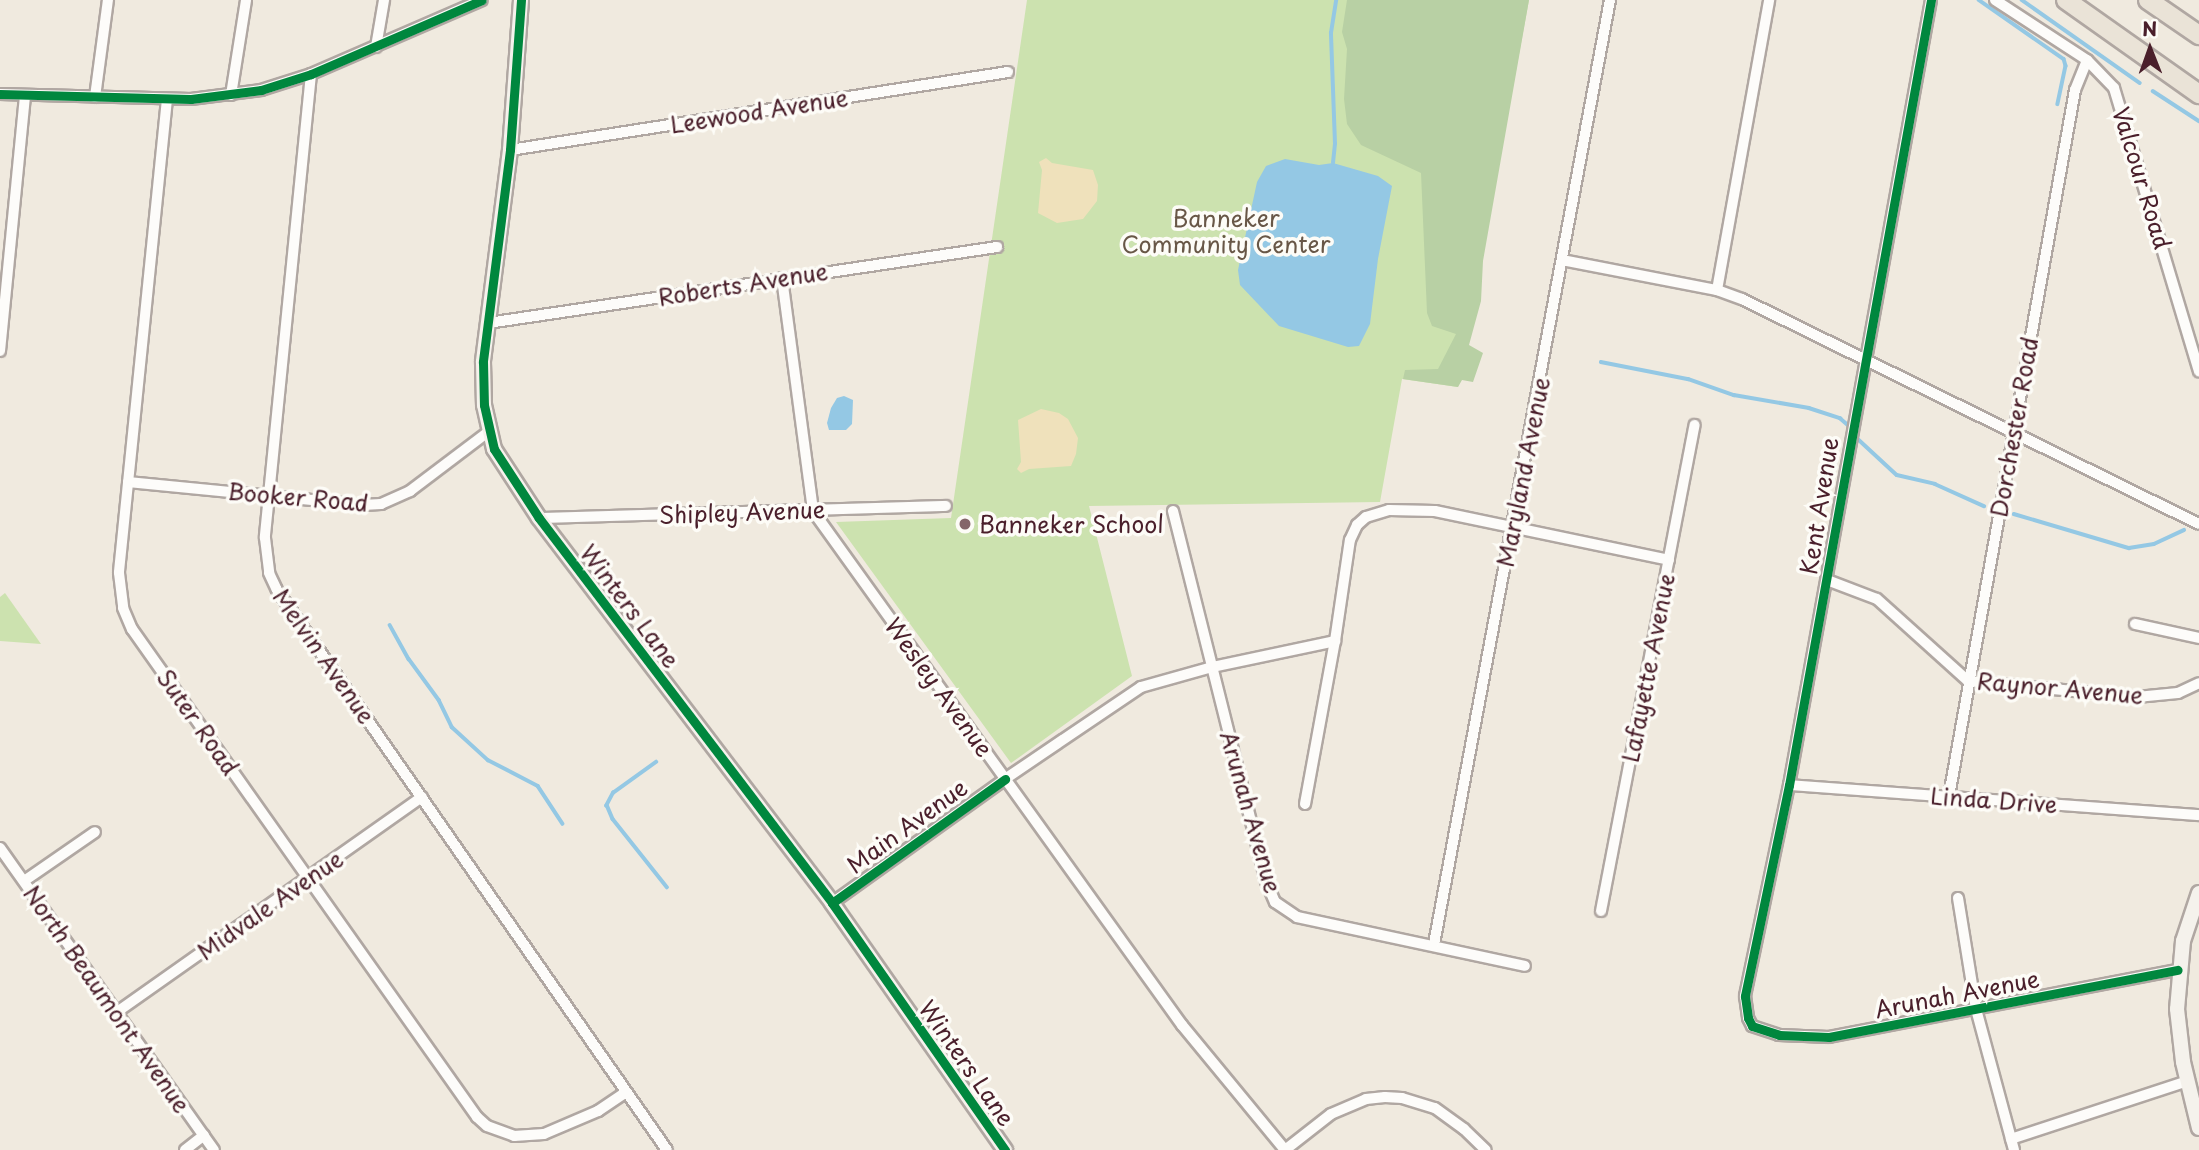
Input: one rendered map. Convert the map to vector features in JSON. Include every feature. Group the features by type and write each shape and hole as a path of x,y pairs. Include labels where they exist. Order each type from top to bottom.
{"highway":[{"path":"2066,0 2199,94"},
{"path":"2148,0 2199,35"}],"street":[{"path":"95,97 108,0"},
{"path":"231,95 246,0"},
{"path":"376,47 384,0"},
{"path":"0,94 167,99 231,95 311,75 482,0"},
{"name":"Winters Lane","path":"521,0 510,149 482,384 488,432 509,475 539,518 832,903 1005,1150"},
{"name":"Maryland Avenue","path":"1434,944 1610,0"},
{"path":"1717,290 1769,0"},
{"name":"Kent Avenue","path":"1748,1018 1745,996 1789,785 1931,0"},
{"name":"Valcour Road","path":"1995,0 2087,60 2110,82 2120,104 2199,372"},
{"name":"Dorchester Road","path":"1949,796 2075,90 2087,60"},
{"name":"Leewood Avenue","path":"510,149 1008,72"},
{"name":"Melvin Avenue","path":"311,75 265,556 277,590 667,1150"},
{"path":"0,351 25,95"},
{"name":"Suter Road","path":"167,99 119,573 120,593 128,618 466,1106 487,1126 514,1136 544,1134 598,1111 626,1092"},
{"name":"Roberts Avenue","path":"488,323 997,247"},
{"path":"1562,260 1717,290 1762,307 2013,434 2199,524"},
{"name":"Wesley Avenue","path":"782,278 813,511 1182,1025 1285,1150"},
{"name":"Lafayette Avenue","path":"1601,911 1695,425"},
{"name":"Booker Road","path":"128,482 363,505 396,499 488,432"},
{"name":"Shipley Avenue","path":"539,518 946,506"},
{"path":"1305,804 1335,641 1350,540 1357,525 1366,517 1376,513 1412,509 1513,526 1669,560"},
{"name":"Arunah Avenue","path":"1173,511 1269,892 1275,902 1297,917 1434,944 1525,966"},
{"name":"Raynor Avenue","path":"1827,580 1877,598 1968,681 2137,697 2178,693 2199,683"},
{"path":"2135,624 2199,638"},
{"name":"Main Avenue","path":"832,903 1005,779 1142,687 1212,667 1335,641"},
{"name":"Linda Drive","path":"1789,785 2199,815"},
{"name":"Midvale Avenue","path":"117,1012 422,797"},
{"path":"23,881 95,832"},
{"name":"North Beaumont Avenue","path":"0,848 214,1150"},
{"path":"2198,1122 2187,1081 2178,1021 2178,970 2183,941 2199,893"},
{"path":"1958,898 1976,1009 2013,1145 2187,1081"},
{"name":"Arunah Avenue","path":"1748,1018 1752,1026 1763,1031 1805,1039 1856,1033 2178,970"},
{"path":"1285,1150 1331,1114 1366,1099 1385,1097 1402,1098 1435,1108 1464,1129 1486,1150"},
{"path":"185,1150 204,1135"}],"green space":[{"name":"Banneker Community Center","path":"1027,0 1529,0 1458,387 1402,379 1380,502 1089,506 1132,676 1011,763 836,522 951,518"},
{"path":"1347,0 1529,0 1483,261 1481,301 1469,345 1483,353 1473,382 1462,380 1458,387 1403,379 1405,370 1438,369 1456,334 1432,326 1427,313 1421,173 1361,145 1347,124 1344,99 1347,49 1342,32"},
{"path":"5,593 41,644 0,641 0,597"}],"sand":[{"path":"1046,158 1052,163 1093,170 1098,185 1097,201 1083,219 1057,223 1038,213 1042,170 1039,162"},
{"path":"1041,409 1059,413 1068,419 1078,438 1076,454 1071,466 1029,469 1021,473 1017,469 1021,462 1018,420"}],"water":[{"path":"1285,159 1319,165 1333,163 1378,176 1392,186 1378,259 1370,324 1359,346 1348,347 1279,326 1240,285 1238,270 1257,182 1266,166"},
{"path":"844,396 853,400 852,424 846,430 829,430 827,423 831,408 837,398"}],"waterway":[{"path":"1333,163 1335,144 1331,33 1336,0"},
{"path":"1979,0 2064,59 2066,66 2058,104"},
{"path":"2022,0 2140,83"},
{"path":"2153,91 2199,121"},
{"path":"1601,362 1688,379 1734,395 1809,408 1840,418 1848,425"},
{"path":"1857,438 1897,475 1935,484 1984,506"},
{"path":"2014,514 2129,548 2154,544 2184,530"},
{"path":"390,625 409,659 439,700 452,727 488,760 538,786 563,824"},
{"path":"606,806 613,793 656,762"},
{"path":"607,805 613,819 667,887"}],"cycle path":[{"path":"0,94 191,99 261,90 311,74 482,0"},
{"path":"521,0 510,150 483,362 484,405 494,449 539,518 832,903 1005,1150"},
{"path":"1931,0 1789,785 1745,996 1748,1018 1752,1026 1779,1035 1829,1037 2178,970"},
{"path":"832,903 1005,779"}],"place":[{"name":"Banneker School","path":"965,524"}]}
